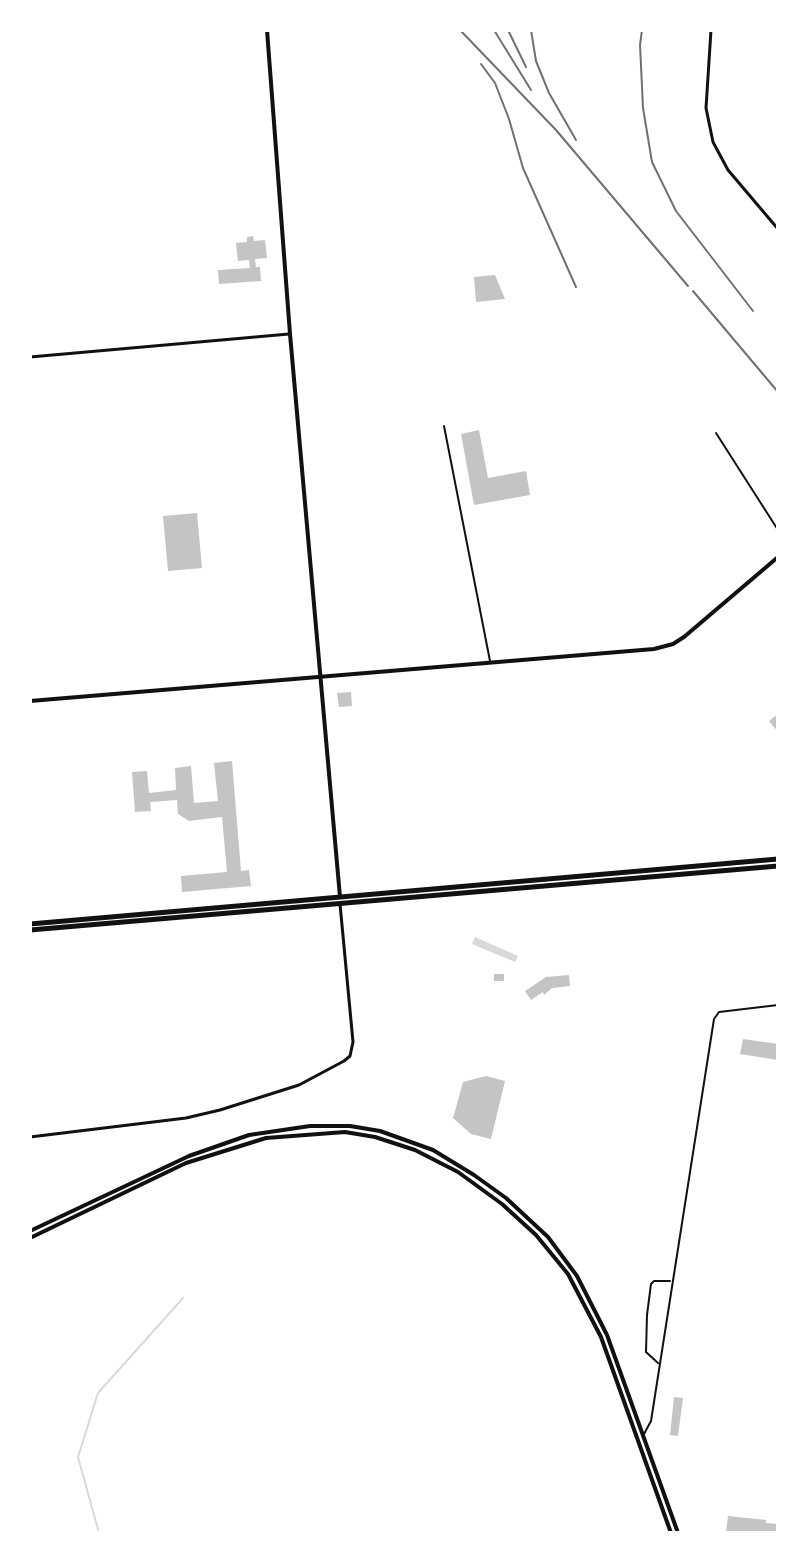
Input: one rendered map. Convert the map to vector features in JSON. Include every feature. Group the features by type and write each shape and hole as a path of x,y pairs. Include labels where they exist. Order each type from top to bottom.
{"main road":[{"path":"267,30 290,334 340,900"},
{"path":"30,701 666,647 684,637 778,557"},
{"path":"30,930 778,859"},
{"path":"30,924 778,866"},
{"path":"30,1231 189,1156 249,1135 277,1130 335,1125 363,1127 405,1139 450,1159 506,1198 548,1237 564,1257 597,1314 644,1434 678,1533"},
{"path":"30,1238 186,1163 282,1135 318,1132 363,1134 394,1142 437,1160 479,1186 516,1217 555,1256 580,1292 638,1438 671,1533"},
{"path":"638,1438 644,1434"}],"street":[{"path":"711,30 706,108 713,142 728,170 778,229"},
{"path":"30,357 290,334"},
{"path":"30,1137 208,1113 264,1097 344,1061 352,1050 340,900"}],"lane":[{"path":"444,426 490,663"},
{"path":"716,433 778,530"},
{"path":"644,1434 651,1421 714,1019 719,1012 778,1005"},
{"path":"659,1364 646,1352 651,1284 654,1281 672,1281"}],"shaded area":[{"path":"475,937 518,956 515,962 472,944"}],"building":[{"path":"253,236 254,241 265,240 267,258 255,259 256,267 260,267 261,281 219,284 218,270 250,268 249,260 238,261 236,243 247,242 247,237"},
{"path":"495,275 505,299 476,302 474,277"},
{"path":"479,430 488,478 526,471 530,495 474,505 461,434"},
{"path":"197,513 202,568 168,571 163,516"},
{"path":"351,692 352,706 339,707 337,693"},
{"path":"778,714 778,732 769,721"},
{"path":"232,761 241,871 249,870 251,886 182,892 181,876 227,872 222,817 189,821 178,814 177,800 150,802 151,811 135,812 132,772 147,771 149,793 176,790 175,768 191,766 194,803 218,801 214,763"},
{"path":"494,974 504,974 504,981 494,981"},
{"path":"569,975 570,986 552,988 531,1000 525,991 546,977"},
{"path":"743,1039 778,1044 778,1060 740,1054"},
{"path":"486,1076 505,1081 491,1139 471,1134 453,1118 463,1082"},
{"path":"674,1397 683,1398 678,1436 670,1435"},
{"path":"728,1516 778,1524 778,1533 726,1533"}],"waterway":[{"path":"99,1533 78,1457 98,1393 183,1298"}],"railway":[{"path":"460,30 556,130 688,286"},
{"path":"494,30 531,90"},
{"path":"508,30 526,67"},
{"path":"531,30 536,61 549,93 576,140"},
{"path":"642,30 643,108 652,162 676,211 753,311"},
{"path":"481,64 495,83 523,168 576,287"},
{"path":"693,291 778,392"}]}
